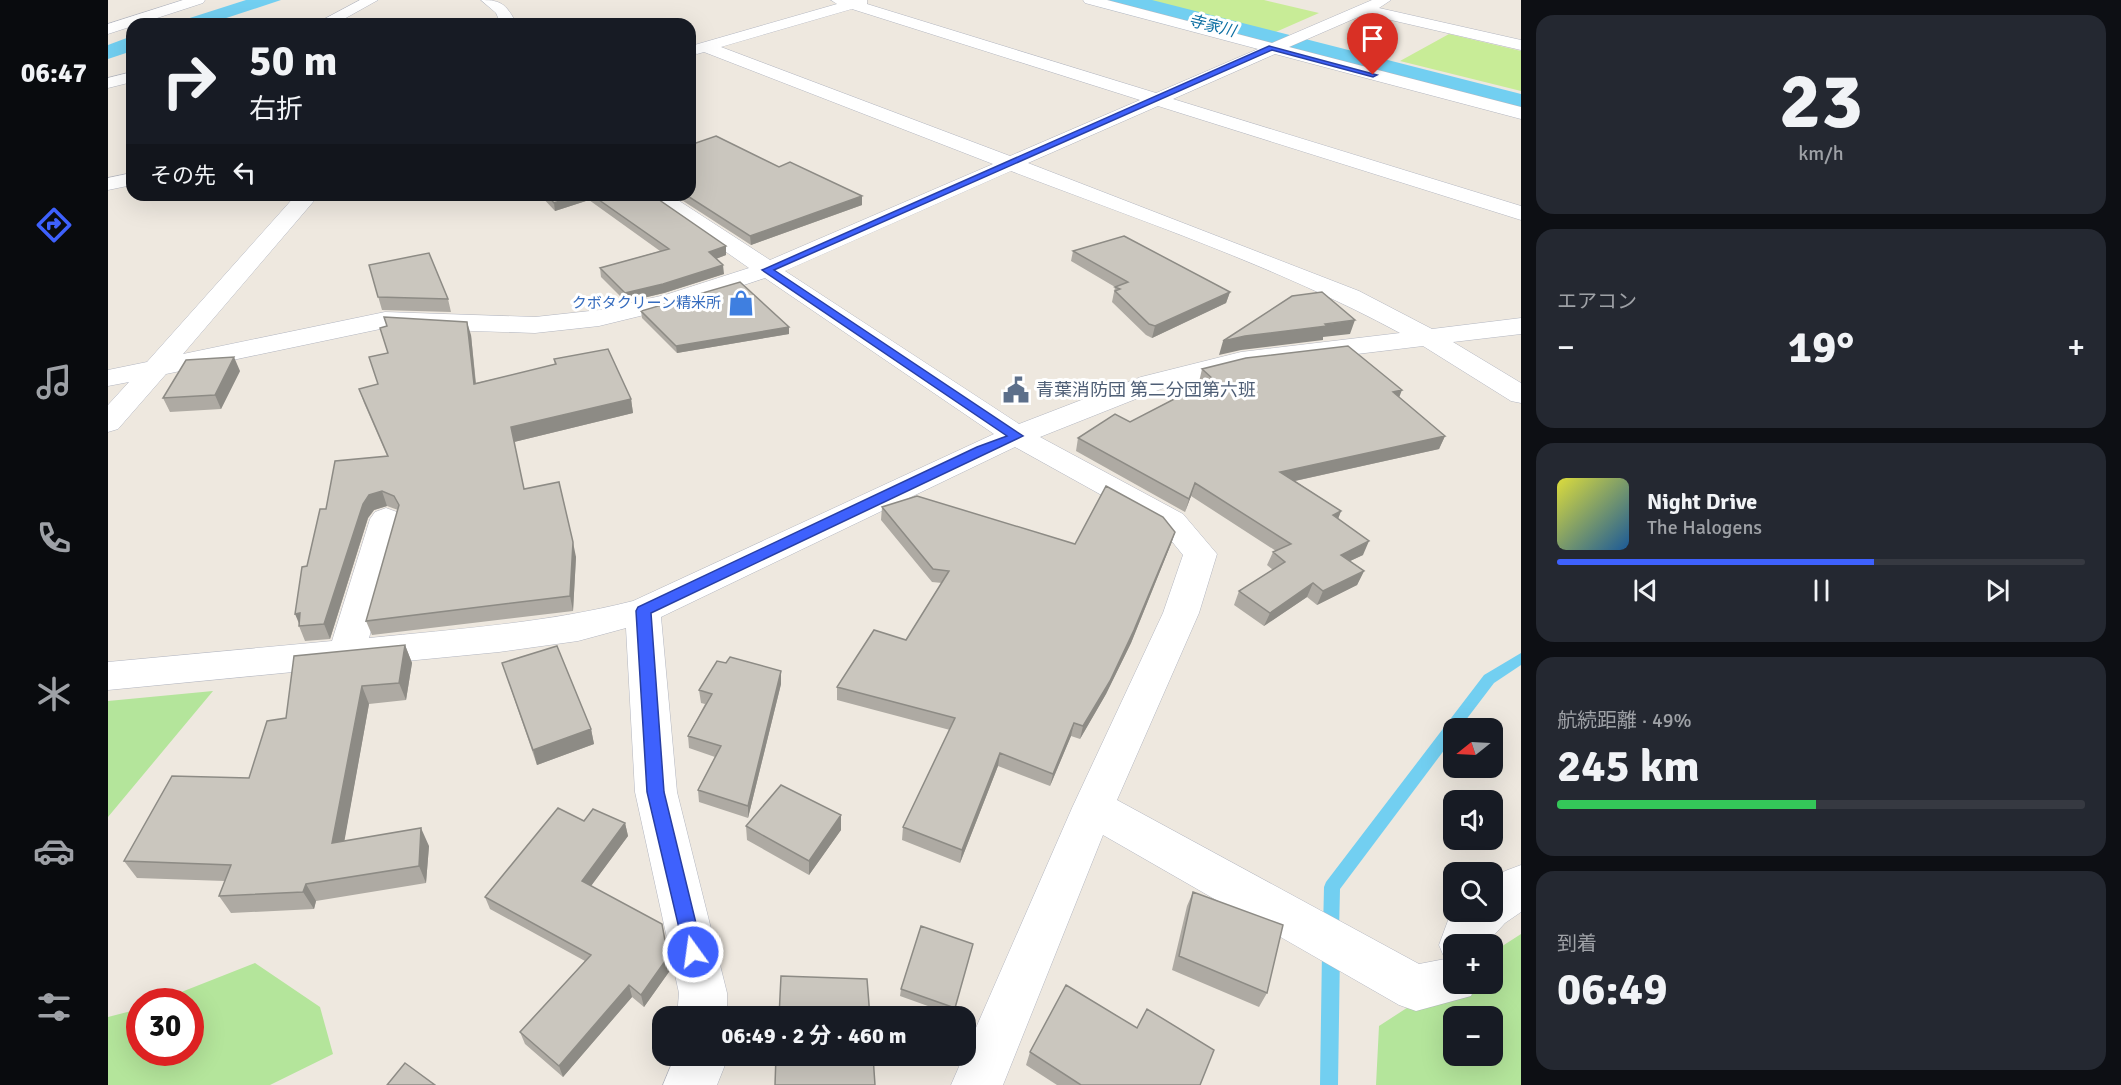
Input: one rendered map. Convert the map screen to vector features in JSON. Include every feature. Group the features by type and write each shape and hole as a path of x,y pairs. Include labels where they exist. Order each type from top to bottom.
{"street":[{"path":"142,18 198,0"},
{"path":"335,18 371,0"},
{"path":"488,0 502,11 505,18"},
{"path":"1090,0 1277,45 1521,113"},
{"path":"108,378 385,320 535,325 599,318 672,300 767,270 1384,0"},
{"path":"697,49 852,1 1521,213"},
{"path":"1364,9 1521,45"},
{"path":"108,29 126,23"},
{"path":"697,49 1008,163 1256,257 1350,296 1426,337 1521,395"},
{"path":"108,83 126,78"},
{"path":"108,184 126,180"},
{"path":"108,423 303,201"},
{"path":"665,201 1017,436 1172,521 1200,554 1181,613 1093,808 977,1085"},
{"path":"108,676 498,639 579,628 643,611 982,449 1151,383 1196,369 1241,360 1521,326"},
{"path":"346,652 386,519"},
{"path":"643,611 656,792 703,993 702,1006"},
{"path":"1093,808 1416,988 1443,982"},
{"path":"1503,899 1521,885"},
{"path":"1465,934 1466,930 1475,922"},
{"path":"689,1085 699,1066"}],"green space":[{"path":"1133,0 1264,0 1319,13 1269,35"},
{"path":"1449,34 1521,51 1521,91 1400,61"},
{"path":"213,691 108,817 108,701"},
{"path":"1521,934 1521,1085 1376,1085 1379,1026 1443,984 1443,994 1503,994 1503,946"},
{"path":"255,963 320,1007 333,1054 270,1085 108,1085 108,1017 126,1012 126,1066 204,1066 204,988 192,988"}],"water":[{"path":"246,0 281,0 226,18 190,18"},
{"path":"126,38 126,53 108,59 108,45"}],"building":[{"path":"716,136 779,167 790,162 862,196 750,236 695,201 696,143"},
{"path":"601,201 661,201 726,246 709,252 723,265 625,293 600,268 669,249"},
{"path":"1124,236 1230,292 1155,326 1149,324 1115,291 1120,289 1115,287 1128,282 1073,251"},
{"path":"429,253 448,299 378,297 369,265"},
{"path":"740,282 789,327 676,346 641,311"},
{"path":"1322,292 1355,320 1223,341 1292,296"},
{"path":"384,317 467,322 474,384 556,364 554,359 608,349 631,399 511,427 524,489 559,482 573,542 570,596 366,621 399,505 394,496 382,491 369,495 363,504 324,624 299,626 300,613 295,614 302,567 307,566 320,509 326,509 335,461 388,456 359,389 378,384 369,357 388,353 380,328 387,326"},
{"path":"1348,346 1402,390 1393,392 1445,436 1280,472 1341,511 1333,515 1369,541 1341,555 1364,571 1323,591 1313,583 1270,613 1239,591 1285,562 1273,552 1291,544 1195,483 1189,499 1078,438 1115,414 1130,422 1213,379 1202,369 1246,358"},
{"path":"234,357 215,395 163,398 186,360"},
{"path":"1106,486 1163,517 1175,532 1110,681 1083,726 1074,723 1053,774 1000,753 962,850 903,827 955,718 837,687 874,630 906,640 949,571 933,569 882,507 917,496 1075,544"},
{"path":"405,645 399,683 362,686 332,843 421,828 419,866 306,884 303,892 219,896 231,865 124,861 172,776 249,778 267,721 286,718 294,656"},
{"path":"557,646 591,729 533,750 502,663"},
{"path":"730,657 781,671 748,806 698,790 721,746 688,736 712,694 699,690 717,661 726,663"},
{"path":"781,785 841,815 809,861 746,826"},
{"path":"558,808 584,821 593,809 625,823 582,881 662,924 668,957 641,995 629,985 559,1066 520,1032 591,955 485,897"},
{"path":"1193,892 1283,925 1267,993 1179,956"},
{"path":"921,926 973,944 956,1006 949,1006 901,989"},
{"path":"781,976 867,979 869,1006 780,1006"},
{"path":"1066,985 1137,1028 1147,1009 1214,1050 1200,1085 1081,1085 1030,1052"},
{"path":"405,1063 435,1085 387,1085"},
{"path":"776,1066 874,1066 875,1085 775,1085"}],"waterway":[{"name":"寺家川","path":"1112,0 1521,106"},
{"path":"1331,931 1332,887 1489,679 1521,658"},
{"path":"1329,1085 1331,951"}],"place":[{"name":"クボタクリーン精米所","path":"741,303"},
{"name":"青葉消防団 第二分団第六班","path":"1016,390"}],"route":[{"path":"693,952 656,792 643,611 982,449 1017,436 767,270 1271,48 1373,75"}]}
